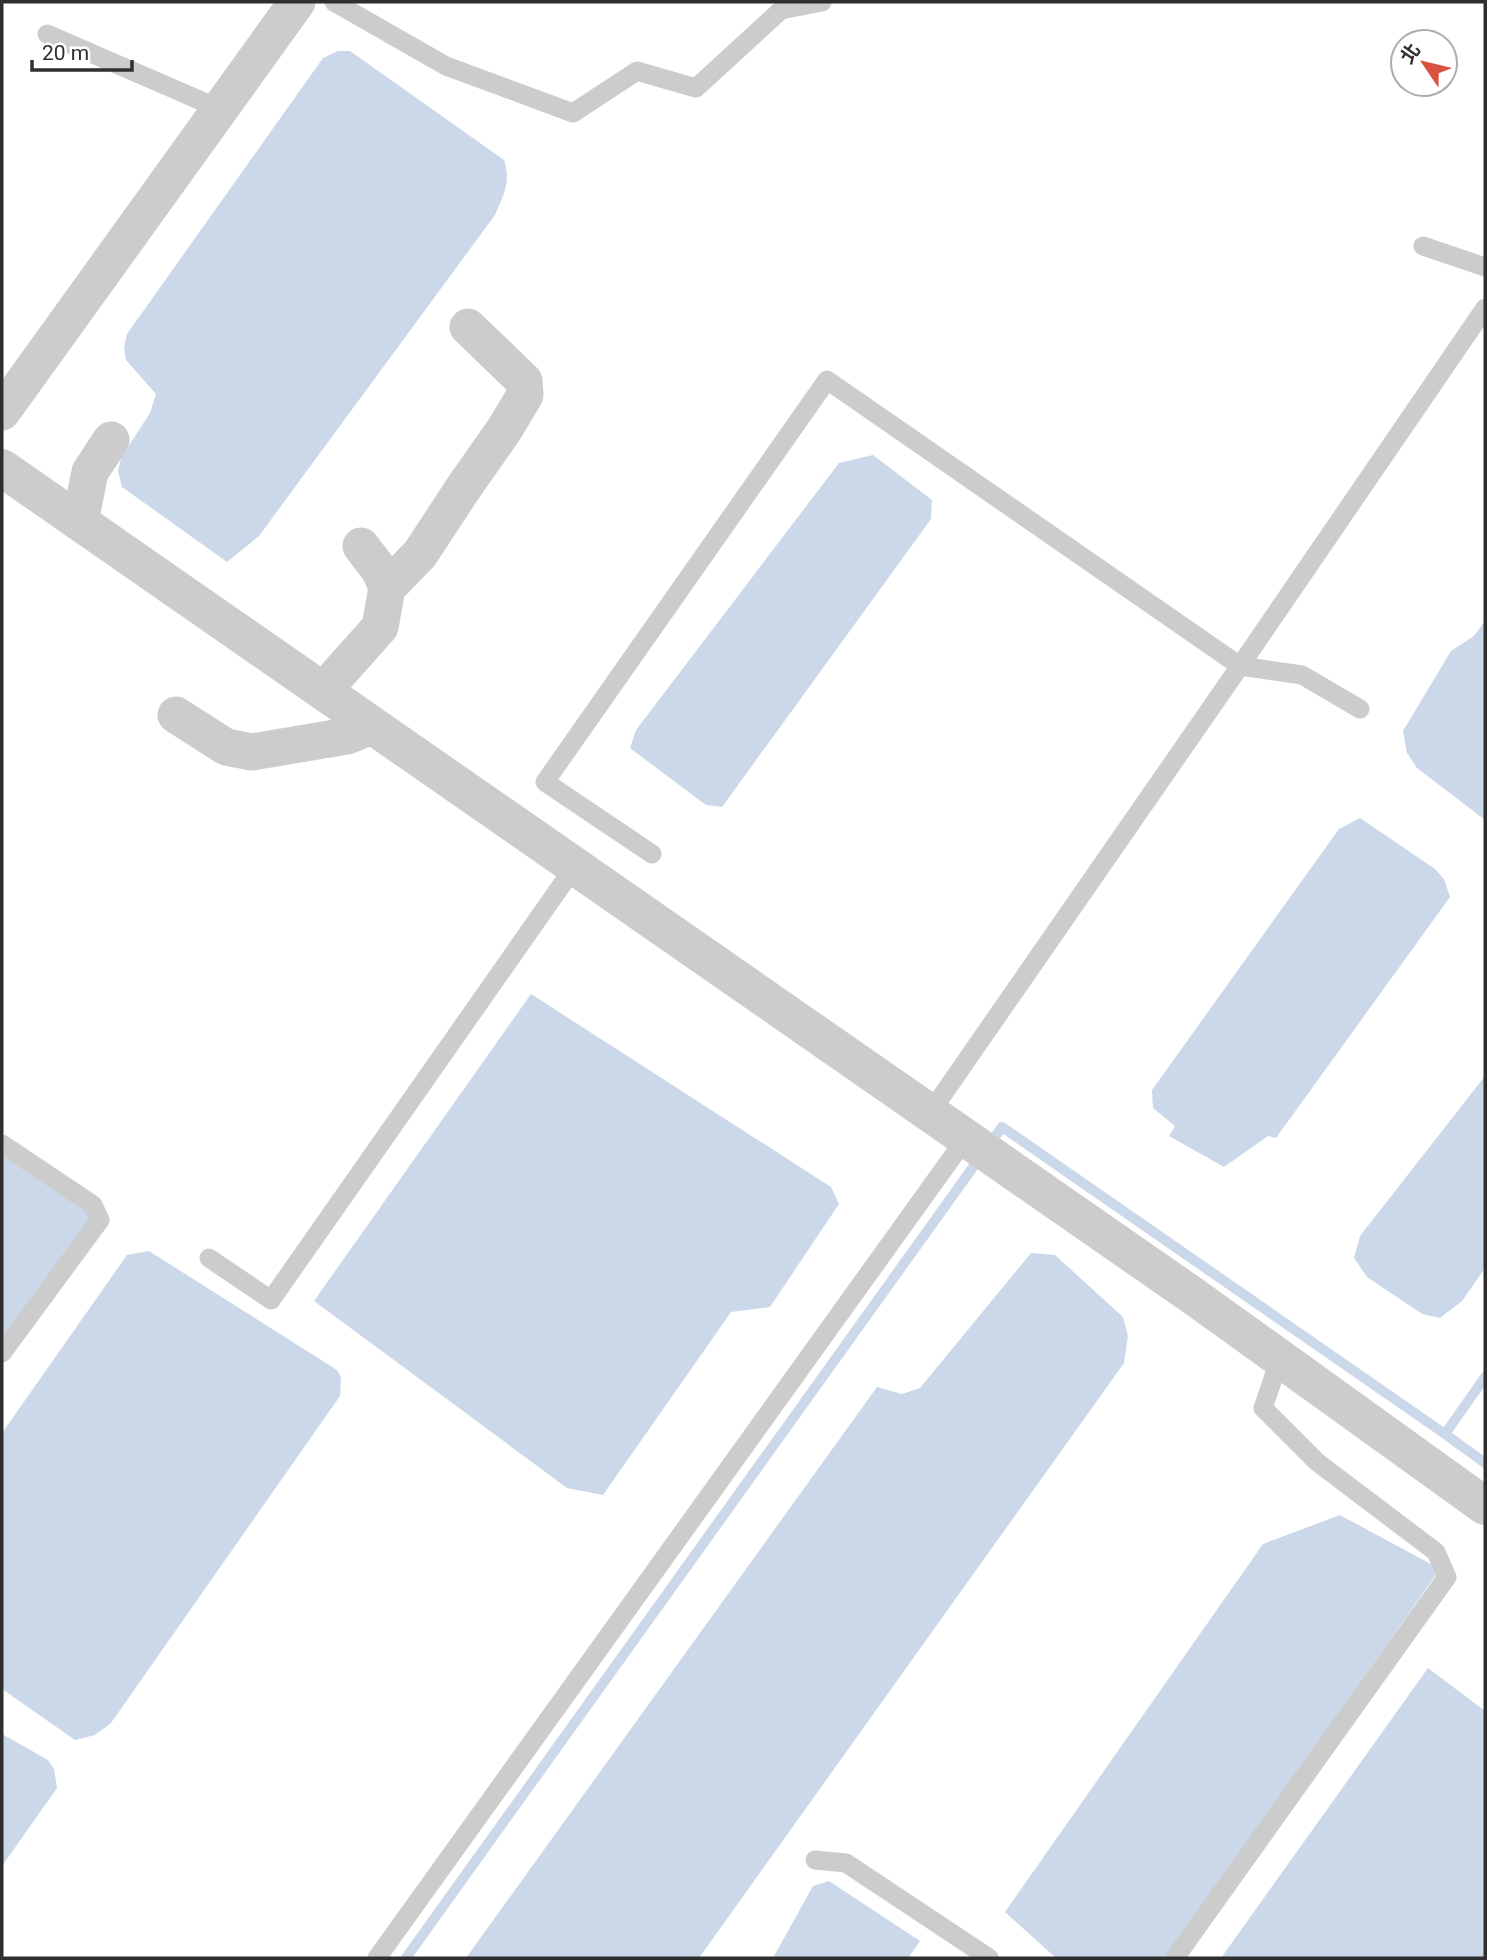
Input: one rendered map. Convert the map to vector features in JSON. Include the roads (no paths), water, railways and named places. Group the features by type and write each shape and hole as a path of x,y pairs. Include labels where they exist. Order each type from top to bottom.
{"street":[{"path":"2,412 297,2"},
{"path":"387,588 420,554 505,430 525,395 524,381 468,327"},
{"path":"80,522 90,472 111,440"},
{"path":"2,468 966,1138 1280,1358 1485,1506"},
{"path":"323,691 380,627 387,588 380,571 361,546"},
{"path":"176,715 226,747 252,752 347,736 372,726"}],"lane":[{"path":"334,2 446,66 573,113 637,71 696,88 781,10 822,2"},
{"path":"47,34 220,109"},
{"path":"1423,246 1485,267"},
{"path":"930,1113 1485,308"},
{"path":"652,854 545,782 827,380 1240,666 1302,675 1360,709"},
{"path":"209,1258 271,1300 575,866"},
{"path":"376,1958 966,1138"},
{"path":"2,1144 93,1205 100,1220 2,1353"},
{"path":"1175,1958 1447,1577 1436,1552 1317,1462 1263,1408 1280,1358"},
{"path":"815,1860 846,1863 989,1958"}],"water":[{"path":"338,51 350,51 504,160 507,175 505,188 495,215 259,536 227,562 122,487 118,471 121,458 150,413 156,394 126,360 124,347 127,334 323,58"},
{"path":"873,455 932,500 931,519 722,807 706,805 630,748 636,730 839,463"},
{"path":"1485,621 1485,820 1417,768 1407,753 1403,731 1451,651 1474,636"},
{"path":"1360,818 1435,869 1444,879 1450,897 1276,1138 1268,1136 1224,1167 1169,1136 1175,1126 1153,1108 1152,1090 1339,829"},
{"path":"531,994 831,1187 839,1204 770,1307 731,1312 603,1495 567,1488 314,1301"},
{"path":"1485,1076 1485,1268 1462,1301 1440,1318 1422,1314 1367,1277 1354,1258 1360,1236"},
{"path":"2,1136 102,1215 2,1349"},
{"path":"149,1251 337,1370 341,1378 340,1396 111,1723 95,1735 75,1740 2,1689 2,1433 127,1255"},
{"path":"1031,1253 1055,1255 1123,1317 1128,1336 1124,1363 699,1958 466,1958 877,1387 902,1394 920,1388"},
{"path":"1340,1515 1440,1569 1167,1958 1056,1958 1005,1912 1263,1544"},
{"path":"1428,1668 1485,1711 1485,1958 1221,1958"},
{"path":"2,1734 48,1760 54,1769 57,1788 2,1866"},
{"path":"829,1881 920,1941 908,1958 773,1958 813,1886"}],"waterway":[{"path":"990,1144 1002,1127 1445,1434 1485,1377"},
{"path":"406,1958 981,1156"},
{"path":"1445,1434 1485,1463"}]}
